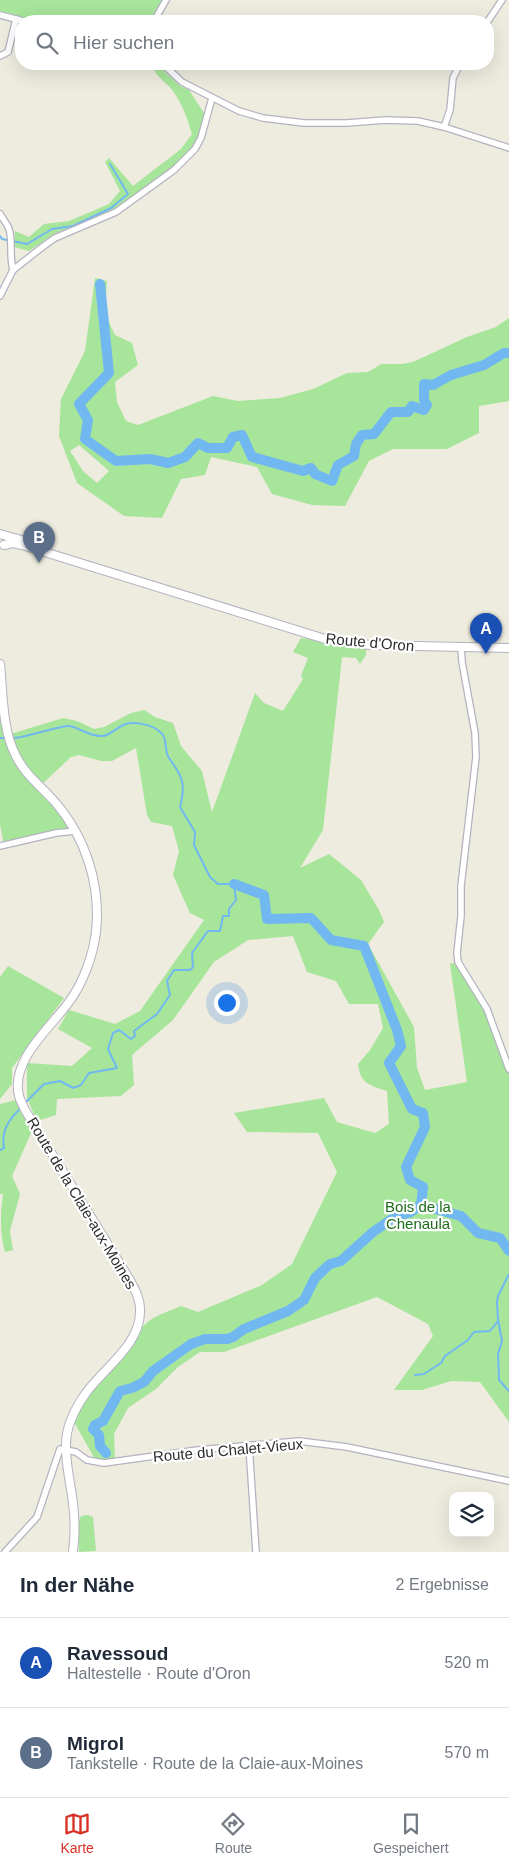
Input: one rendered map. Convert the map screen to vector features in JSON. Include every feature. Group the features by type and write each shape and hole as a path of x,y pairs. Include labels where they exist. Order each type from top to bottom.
{"main road":[{"path":"0,534 5,539 1,548"},
{"path":"0,534 42,545 130,577"},
{"path":"1,548 13,543 22,545 130,577"},
{"name":"Route d'Oron","path":"130,577 234,611 337,641 376,645 509,648"},
{"path":"0,664 3,719 11,746 23,768 63,811 75,831"},
{"name":"Route de la Claie-aux-Moines","path":"73,1552 74,1516 66,1449 70,1423 76,1408 86,1392 133,1337 139,1324 140,1313 139,1300 128,1277 25,1110 19,1096 18,1085 24,1061 32,1047 70,1001 83,977 94,940 97,908 95,883 88,859 75,831"}],"street":[{"path":"157,15 166,0"},
{"path":"492,15 502,0"},
{"path":"0,15 15,19"},
{"path":"0,56 8,52 15,23"},
{"path":"169,70 182,82 212,98 238,111 263,118 283,121 348,124 385,120 418,121 444,127 509,148"},
{"path":"444,127 450,110 453,78 457,70"},
{"path":"0,296 13,270 55,238 116,212 174,170 195,149 201,138 212,98"},
{"path":"0,214 10,236 10,260 13,270"},
{"path":"461,647 475,733 476,756 461,886 458,962 487,1009 509,1069"},
{"path":"0,846 56,833 75,831"},
{"name":"Route du Chalet-Vieux","path":"66,1449 76,1452 87,1460 104,1463 249,1445 299,1441 323,1443 509,1482"},
{"path":"249,1445 256,1552"},
{"path":"5,1552 37,1517 60,1449 66,1449"}],"green space":[{"path":"0,0 163,0 155,15 15,15 0,11"},
{"path":"154,70 164,70 180,86 189,90 204,113 199,136 194,147 173,167 115,209 54,234 29,251 14,247 15,231 29,237 44,224 69,221 109,204 120,191 105,162 109,158 133,186 181,149 192,134 176,96"},
{"path":"95,278 107,281 105,314 115,335 132,343 138,365 115,382 117,402 126,421 138,425 213,396 238,401 280,398 313,389 347,373 368,372 381,364 413,362 467,337 496,327 509,318 509,401 479,406 479,433 447,449 393,449 369,461 345,506 312,505 272,494 257,467 211,457 205,475 181,479 162,518 124,516 77,483 59,436 61,399 85,351","holes":["79,445 109,471 97,483 83,471 70,451"]},
{"name":"Bois de la Chenaula","path":"301,638 366,647 366,655 360,664 356,658 342,657 323,830 300,868 329,854 361,880 379,910 384,922 368,944 414,1027 417,1068 425,1090 467,1082 450,964 458,962 487,1009 509,1069 509,1422 480,1382 451,1381 422,1390 394,1390 433,1336 428,1324 377,1297 224,1352 200,1352 178,1367 156,1389 128,1408 114,1434 115,1459 105,1461 95,1459 74,1422 77,1413 85,1400 112,1370 138,1331 160,1314 181,1306 198,1312 262,1285 292,1264 337,1172 318,1133 247,1132 234,1113 324,1098 337,1122 375,1133 389,1124 387,1091 366,1082 361,1075 358,1064 370,1050 383,1028 378,1004 349,1004 336,981 307,972 293,936 248,940 214,962 173,1020 132,1055 134,1085 121,1096 57,1099 56,1115 37,1121 27,1098 27,1063 72,1066 92,1048 58,1029 69,1010 115,1024 140,1011 204,920 190,913 173,875 179,851 172,826 151,822 147,815 136,748 112,761 101,761 79,755 71,757 40,786 75,831 4,846 0,824 0,719 6,719 8,732 14,733 63,718 77,721 94,729 104,727 131,713 144,710 155,717 173,723 181,746 202,771 212,812 255,693 264,703 283,711 303,679 301,676 308,658 293,652"},
{"path":"8,966 64,998 12,1068 12,1084 0,1099 0,977"},
{"path":"16,1100 32,1131 12,1176 20,1194 10,1231 13,1250 5,1252 1,1223 3,1194 0,1194 0,1104"},
{"path":"88,1515 93,1517 96,1551 79,1552 79,1520 81,1516"}],"waterway":[{"path":"0,236 2,239 27,244 52,229 73,226 111,208 128,194 110,164"},
{"path":"100,284 109,373 79,404 88,420 85,439 116,461 150,459 168,463 185,457 198,443 208,448 227,448 233,437 242,435 252,457 303,471 311,468 315,474 332,481 338,465 354,456 356,444 362,435 374,434 391,412 408,412 412,406 424,410 427,405 424,400 424,384 433,385 451,375 484,365 504,353 509,353"},
{"path":"14,738 66,726 98,736 106,735 130,723 143,724 159,731 164,737 167,755 182,781 183,792 180,807 195,832 194,845 210,877 218,884 234,884 236,900 229,909 229,916 223,916 220,931 208,931 192,953 193,967 190,970 174,970 167,981 170,995 157,1014 134,1031 135,1036 131,1039 119,1030 113,1033 108,1049 117,1068 89,1073 81,1085 73,1088 60,1081 44,1084 25,1103"},
{"path":"234,884 264,895 267,919 311,918 331,940 364,946 397,1030 401,1046 389,1063 412,1109 423,1113 425,1127 406,1167 410,1180 423,1187 421,1205 461,1216 478,1233 500,1238 509,1251"},
{"path":"0,1150 4,1148 3,1142 7,1125 22,1107"},
{"path":"106,1453 100,1446 99,1435 93,1429 95,1425 103,1421 120,1391 144,1382 153,1371 191,1344 205,1339 227,1339 233,1337 244,1329 288,1311 304,1300 315,1278 330,1264 341,1261 373,1232 396,1216 409,1213 421,1205"},
{"path":"509,1274 497,1302 502,1341 498,1354 499,1380 509,1391"},
{"path":"415,1375 424,1374 441,1363 445,1356 468,1340 474,1332 490,1331 498,1321"}],"place":[{"name":"Migrol","path":"39,563"},
{"name":"Ravessoud","path":"486,654"}]}
